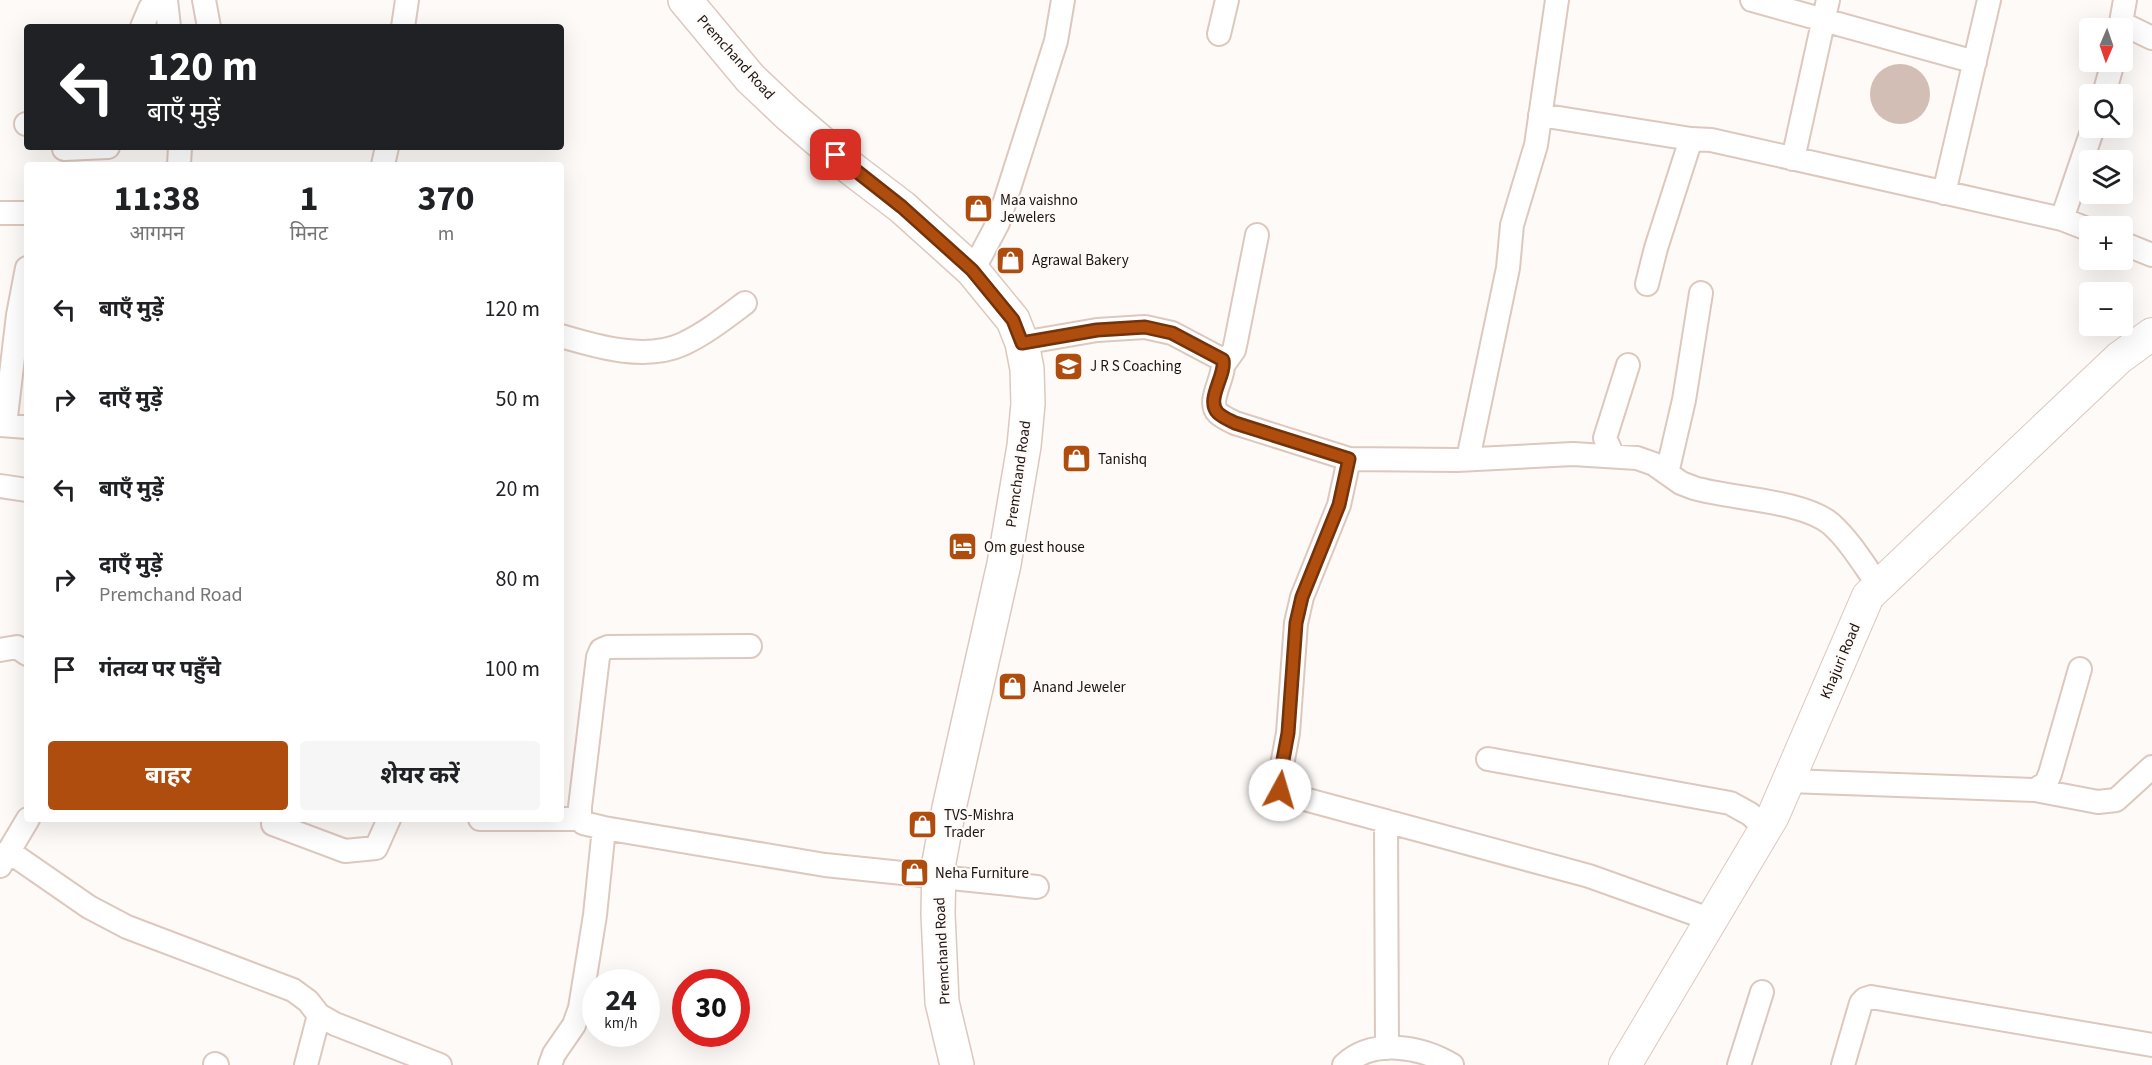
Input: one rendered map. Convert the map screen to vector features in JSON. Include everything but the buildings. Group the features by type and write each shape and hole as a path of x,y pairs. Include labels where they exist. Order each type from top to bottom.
{"highway":[{"name":"Premchand Road","path":"685,0 750,78 788,114 852,169 902,207 972,270 1030,341"},
{"name":"Premchand Road","path":"704,0 783,86 820,122 980,257 1013,292 1027,313 1030,341 1026,369 1028,404 1024,447 1004,564 939,862 948,877 938,914 942,991 955,1055"}],"street":[{"path":"143,24 150,8 157,0"},
{"path":"165,0 169,24"},
{"path":"204,0 208,24"},
{"path":"403,24 406,0"},
{"path":"980,257 1002,212 1056,41 1063,0"},
{"path":"1219,34 1227,0"},
{"path":"1468,459 1509,268 1512,225 1536,145 1557,0"},
{"path":"1752,0 1825,10 1975,62"},
{"path":"1944,193 1989,0"},
{"path":"2122,18 2126,0"},
{"path":"1793,159 1825,10"},
{"path":"2133,31 2152,38"},
{"path":"1540,115 1691,139 1711,140 2062,219 2079,226"},
{"path":"2062,219 2090,138"},
{"path":"1647,284 1656,248 1691,139"},
{"path":"0,213 24,213"},
{"path":"1257,235 1234,351 1224,364 1213,402 1217,412 1235,423 1349,459 1468,459 1573,454 1646,460 1681,483 1707,492 1799,509 1817,515 1844,536 1879,586"},
{"path":"2133,247 2152,255"},
{"path":"11,426 18,315 24,284"},
{"path":"1667,473 1684,400 1701,293"},
{"path":"564,337 613,349 661,350 681,345 703,333 745,303"},
{"path":"1030,341 1097,330 1145,327 1172,333 1220,358 1224,364"},
{"name":"Khajuri Road","path":"1625,1065 1766,830 1868,596 2119,358 2152,334"},
{"path":"1613,456 1605,438 1628,365"},
{"path":"1349,459 1339,505 1302,597 1296,623 1288,733 1280,790 1286,794 1589,876 1712,920"},
{"path":"0,486 24,490"},
{"path":"580,819 601,650 608,647 750,646"},
{"path":"0,650 17,647 24,652"},
{"path":"2035,790 2046,783 2050,774 2080,669"},
{"path":"1488,759 1730,803 1750,814 1766,830"},
{"path":"1789,781 2035,790 2098,802 2116,800 2152,767"},
{"path":"564,819 580,819 587,825 825,865 1037,887"},
{"path":"1386,821 1387,1048"},
{"path":"25,822 4,859 127,927 293,990 308,1000 319,1015 346,1030 440,1065"},
{"path":"273,824 345,851 376,848 388,822"},
{"path":"550,1065 554,1054 574,1025 580,1008 595,915 604,828"},
{"path":"1739,1065 1762,992"},
{"path":"1843,1065 1861,1003 1871,997 2152,1046"},
{"path":"306,1065 319,1015"},
{"path":"1344,1065 1364,1053 1387,1048 1404,1048 1424,1052 1452,1065"}],"place":[{"name":"Maa vaishno Jewelers","path":"979,209"},
{"name":"Agrawal Bakery","path":"1011,260"},
{"name":"J R S Coaching","path":"1069,366"},
{"name":"Tanishq","path":"1077,459"},
{"name":"Om guest house","path":"963,547"},
{"name":"Anand Jeweler","path":"1012,687"},
{"name":"TVS-Mishra Trader","path":"923,824"},
{"name":"Neha Furniture","path":"914,873"}],"route":[{"path":"836,155 902,207 972,270 1013,320 1022,343 1121,328 1145,327 1172,333 1223,360 1223,372 1213,402 1221,416 1235,423 1349,459 1339,505 1325,543 1314,564 1302,597 1296,623 1288,733 1280,776 1280,790"}]}
